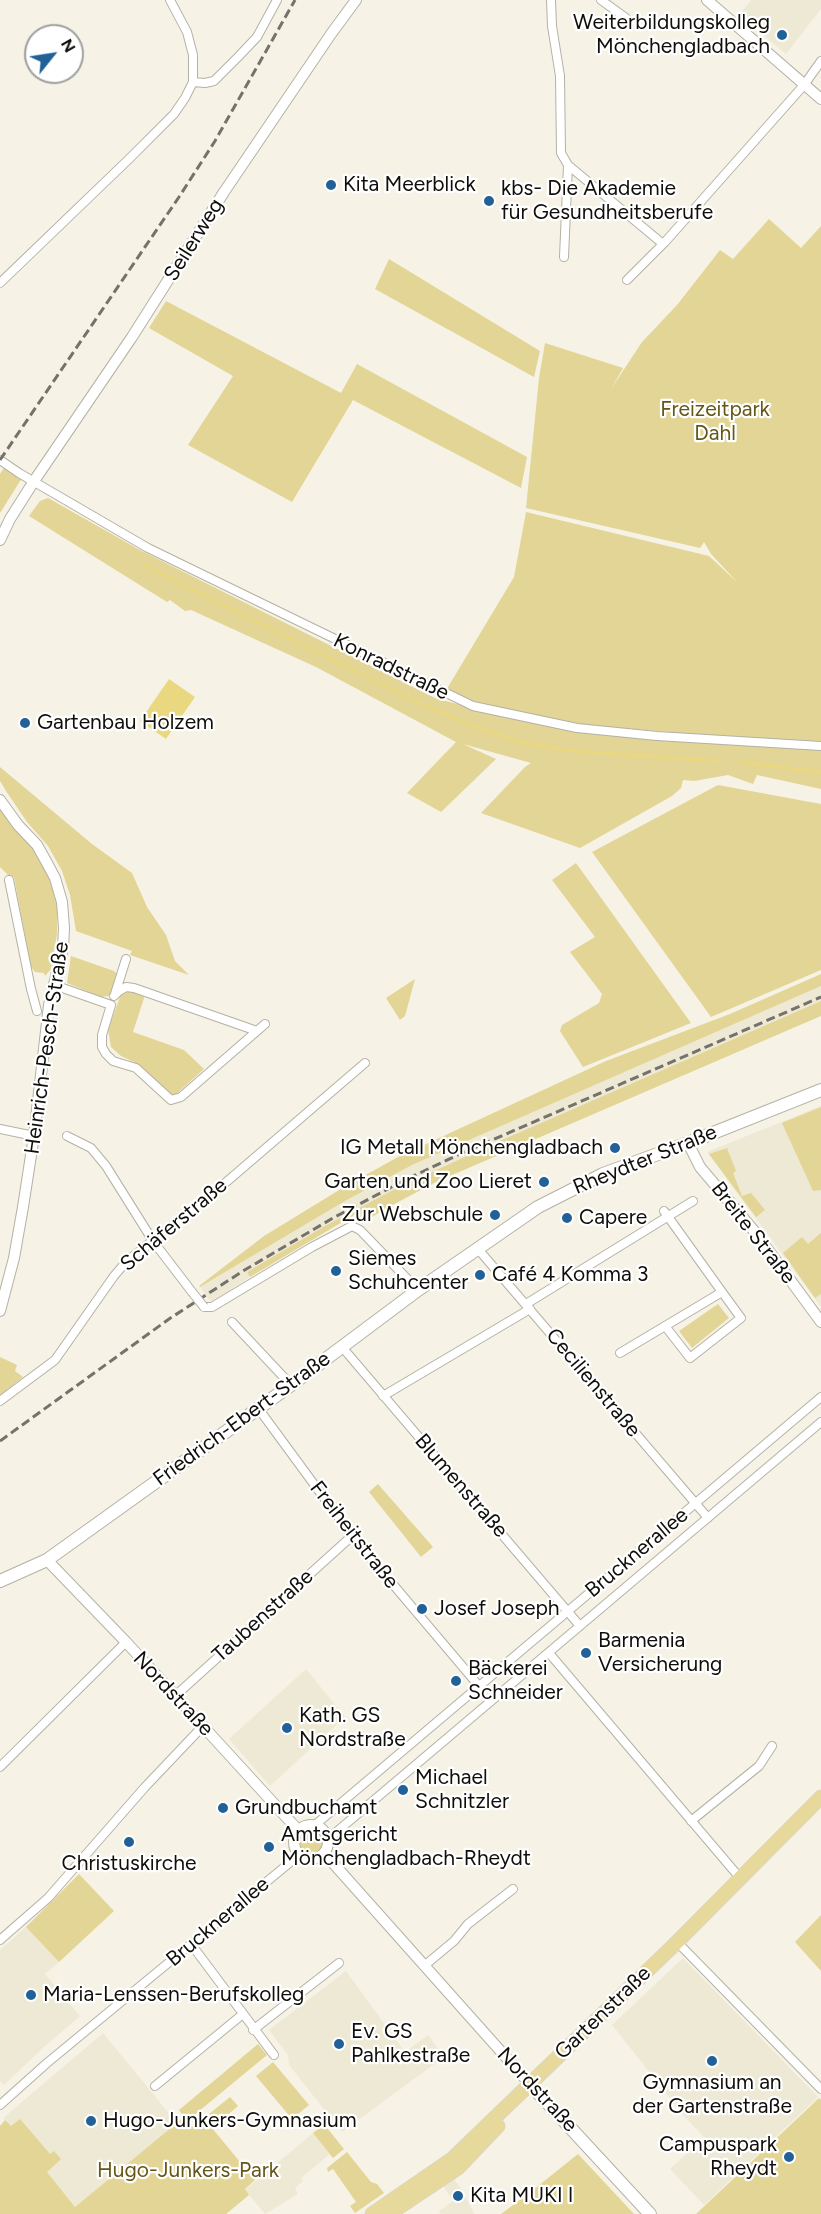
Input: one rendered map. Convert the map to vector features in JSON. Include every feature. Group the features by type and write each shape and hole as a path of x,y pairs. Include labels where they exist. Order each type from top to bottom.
{"main road":[{"name":"Rheydter Straße","path":"478,1249 538,1207 603,1174 821,1090"},
{"name":"Friedrich-Ebert-Straße","path":"0,1581 47,1560 291,1385 418,1290 478,1249"},
{"name":"Gartenstraße","path":"389,2214 458,2168 532,2086 821,1797"},
{"name":"Gartenstraße","path":"372,2214 452,2159 682,1947 821,1809"},
{"name":"Nordstraße","path":"532,2086 650,2214"}],"street":[{"path":"0,283 174,114 193,82 193,54 188,37 170,0"},
{"path":"193,82 214,81 257,37 277,0"},
{"name":"Seilerweg","path":"34,481 132,337 230,183 356,0"},
{"path":"551,0 552,26 560,76 561,153 568,165 663,244"},
{"path":"601,0 626,18"},
{"path":"707,0 821,99"},
{"path":"627,280 663,244 804,85 821,60"},
{"path":"564,257 568,165"},
{"name":"Konradstraße","path":"0,460 147,548 473,706 577,728 657,736 821,746"},
{"path":"0,540 10,519 34,481"},
{"name":"Heinrich-Pesch-Straße","path":"0,800 18,825 37,845 55,878 62,902 64,928 63,948 49,1005 34,1136 14,1258 0,1311"},
{"name":"Heinrich-Pesch-Straße","path":"9,880 37,1011"},
{"path":"126,959 102,1035 102,1047 113,1061 135,1068 171,1100 182,1097 266,1024"},
{"path":"54,986 111,1005"},
{"path":"114,996 126,987 134,988 257,1031"},
{"name":"Schäferstraße","path":"0,1401 55,1360 126,1262 217,1190 366,1063"},
{"path":"0,1129 34,1136"},
{"path":"67,1136 91,1148 106,1166 153,1241 204,1307 214,1306 349,1226 360,1230 418,1290"},
{"name":"Breite Straße","path":"688,1143 700,1167 755,1232 821,1322"},
{"path":"383,1396 528,1306 666,1214 693,1201"},
{"path":"664,1326 690,1358 741,1318 666,1214"},
{"name":"Cecilienstraße","path":"478,1249 708,1518"},
{"path":"620,1353 722,1292"},
{"path":"232,1322 291,1385"},
{"name":"Blumenstraße","path":"342,1347 580,1626"},
{"name":"Brucknerallee","path":"315,1824 821,1397"},
{"name":"Freiheitstraße","path":"258,1408 352,1536 479,1686"},
{"name":"Brucknerallee","path":"328,1839 821,1422"},
{"name":"Taubenstraße","path":"175,1696 352,1536"},
{"name":"Nordstraße","path":"47,1560 126,1642 298,1830"},
{"path":"0,1767 126,1642"},
{"path":"549,1653 740,1878"},
{"path":"0,1940 48,1898 144,1787 203,1726"},
{"path":"691,1821 759,1766 772,1746"},
{"path":"306,1824 315,1824 323,1829 328,1839 324,1853 320,1857 309,1859 299,1855 295,1850 293,1839 298,1830 306,1824"},
{"name":"Nordstraße","path":"324,1853 532,2086"},
{"name":"Brucknerallee","path":"0,2105 47,2063 299,1855"},
{"path":"424,1966 454,1941 468,1924 513,1889"},
{"path":"191,1944 253,2030 274,2055"},
{"path":"682,1947 821,2089"},
{"path":"253,2030 339,1963"},
{"path":"155,2086 243,2014"}],"shaded area":[{"name":"Weiterbildungskolleg Mönchengladbach","path":"751,0 821,0 821,9 786,54 739,15"},
{"path":"169,679 195,697 166,739 140,721"},
{"path":"821,986 821,1001 395,1189 247,1272 250,1277 214,1300 210,1301 200,1287 345,1201 412,1165"},
{"path":"821,1106 821,1307 707,1152"},
{"name":"Kath. GS Nordstraße","path":"306,1669 345,1717 270,1786 229,1739"},
{"name":"Maria-Lenssen-Berufskolleg","path":"26,1927 59,1962 45,1974 80,2016 4,2085 0,2081 0,1950"},
{"name":"Gymnasium an der Gartenstraße","path":"683,1958 818,2097 704,2205 670,2169 704,2137 684,2116 612,2025"},
{"name":"Ev. GS Pahlkestraße","path":"346,1971 405,2052 428,2035 444,2057 342,2132 289,2065 288,2055 269,2030"},
{"name":"Hugo-Junkers-Gymnasium","path":"103,2033 177,2123 75,2207 3,2118"},
{"path":"313,2133 330,2154 301,2178 303,2181 295,2188 298,2194 265,2214 245,2190"},
{"name":"Kita MUKI I","path":"454,2179 474,2214 440,2214 439,2211 453,2201 443,2186"}],"green space":[{"name":"Freizeitpark Dahl","path":"769,219 801,248 821,226 821,745 551,722 483,705 445,692 514,577 526,512 709,556 738,583 711,554 704,542 700,548 526,508 539,378 545,343 623,368 611,389 642,342 677,305 720,250 733,259"},
{"path":"389,259 540,351 534,377 375,289"},
{"path":"166,301 341,393 357,364 527,457 521,488 353,400 292,502 188,445 233,376 149,328"},
{"path":"5,466 22,478 0,513 0,474"},
{"path":"48,498 140,550 435,698 505,717 821,749 821,789 757,775 753,784 728,775 694,781 683,780 681,788 672,796 580,848 481,813 531,763 463,744 496,759 441,812 407,793 456,742 316,667 191,610 185,611 170,600 167,602 29,516 40,501"},
{"path":"0,767 92,844 132,873 147,907 166,935 175,961 189,975 130,955 132,951 76,931 70,895 62,871 48,846 27,822 0,781"},
{"path":"718,785 821,804 821,970 711,1017 592,852"},
{"path":"0,809 34,850 51,880 57,907 57,934 51,969 45,976 44,973 35,972 31,967 14,877 8,875 0,867"},
{"path":"576,863 691,1023 583,1067 560,1031 562,1025 599,1003 602,994 570,952 595,937 552,880"},
{"path":"71,956 114,971 118,975 112,993 101,997 67,983"},
{"path":"821,974 821,986 412,1165 199,1286 264,1236 398,1157 606,1061 730,1014"},
{"path":"415,979 405,1016 400,1020 386,998"},
{"path":"127,990 145,995 133,1032 184,1050 204,1069 175,1095 169,1094 134,1062 121,1056 111,1047 108,1030 121,994"},
{"path":"821,1001 821,1016 436,1182 362,1223 354,1215 250,1277 247,1272 325,1226 395,1189"},
{"path":"821,1107 821,1190 813,1191 782,1123"},
{"path":"727,1148 742,1196 751,1193 765,1210 756,1217 709,1154"},
{"path":"821,1233 821,1294 815,1298 783,1253 802,1237 808,1244"},
{"path":"718,1304 729,1318 692,1348 679,1331"},
{"path":"0,1357 17,1365 15,1371 23,1377 0,1395"},
{"path":"378,1484 433,1547 421,1557 369,1492"},
{"path":"312,1830 321,1833 324,1842 321,1851 312,1854 303,1851 300,1842 303,1833"},
{"path":"79,1874 114,1911 59,1962 26,1927"},
{"path":"821,1915 821,1971 795,1942"},
{"name":"Hugo-Junkers-Park","path":"258,2044 267,2055 187,2121 193,2127 230,2097 238,2106 212,2128 255,2180 245,2189 249,2195 226,2214 0,2214 0,2126 5,2120 11,2126 20,2119 50,2154 54,2151 61,2159 47,2172 75,2207 184,2117 179,2110"},
{"path":"273,2062 309,2105 292,2119 256,2076"},
{"name":"Campuspark Rheydt","path":"819,2098 821,2100 821,2214 696,2214"},
{"path":"324,2124 344,2149 333,2158 313,2133"},
{"path":"347,2152 371,2182 377,2184 384,2193 355,2213 350,2206 356,2202 333,2169 328,2172 327,2168"},
{"path":"578,2154 634,2214 501,2214 528,2194"}],"waterway":[{"path":"144,565 418,702 472,726 520,742 573,751 720,761"},
{"path":"739,762 821,772"}],"railway":[{"path":"0,460 215,141 295,0"},
{"path":"0,1441 169,1319 243,1271 333,1218 460,1154 821,997"}],"place":[{"name":"Weiterbildungskolleg Mönchengladbach","path":"782,35"},
{"name":"Kita Meerblick","path":"331,185"},
{"name":"kbs- Die Akademie für Gesundheitsberufe","path":"489,201"},
{"name":"Gartenbau Holzem","path":"25,723"},
{"name":"IG Metall Mönchengladbach","path":"615,1148"},
{"name":"Garten und Zoo Lieret","path":"544,1182"},
{"name":"Zur Webschule","path":"495,1215"},
{"name":"Capere","path":"567,1218"},
{"name":"Siemes Schuhcenter","path":"336,1271"},
{"name":"Café 4 Komma 3","path":"480,1275"},
{"name":"Josef Joseph","path":"422,1609"},
{"name":"Barmenia Versicherung","path":"586,1653"},
{"name":"Bäckerei Schneider","path":"456,1681"},
{"name":"Kath. GS Nordstraße","path":"287,1728"},
{"name":"Michael Schnitzler","path":"403,1790"},
{"name":"Grundbuchamt","path":"223,1808"},
{"name":"Christuskirche","path":"129,1842"},
{"name":"Amtsgericht Mönchengladbach-Rheydt","path":"269,1847"},
{"name":"Maria-Lenssen-Berufskolleg","path":"31,1995"},
{"name":"Ev. GS Pahlkestraße","path":"339,2044"},
{"name":"Gymnasium an der Gartenstraße","path":"712,2061"},
{"name":"Hugo-Junkers-Gymnasium","path":"91,2121"},
{"name":"Campuspark Rheydt","path":"789,2157"},
{"name":"Kita MUKI I","path":"458,2196"}]}
